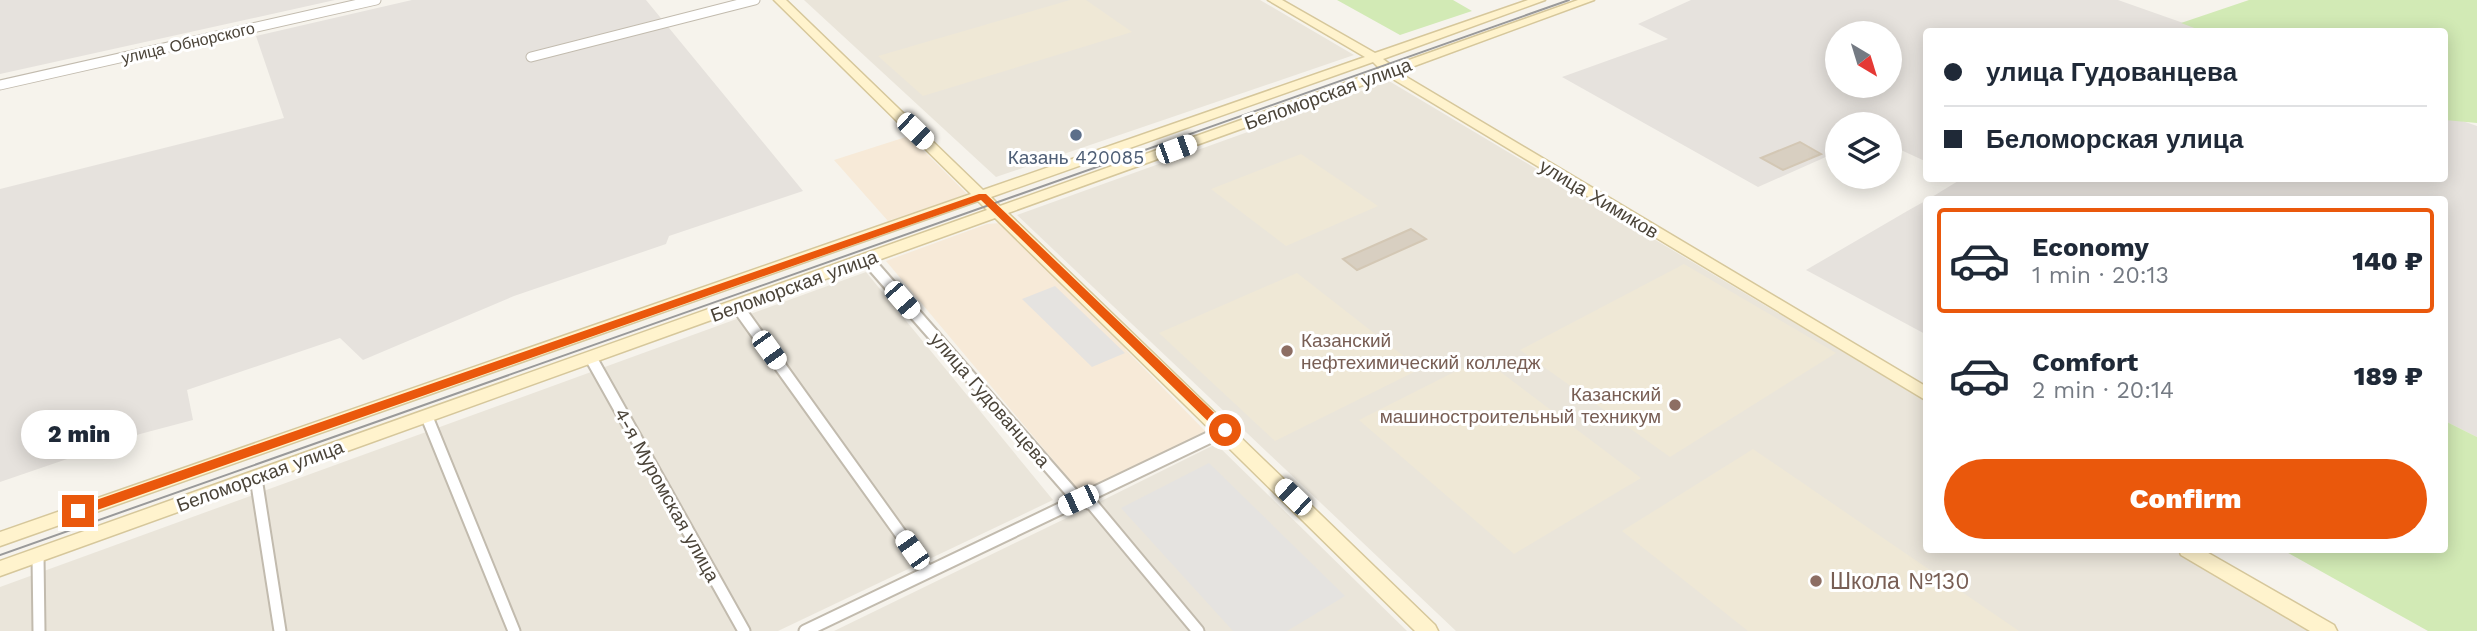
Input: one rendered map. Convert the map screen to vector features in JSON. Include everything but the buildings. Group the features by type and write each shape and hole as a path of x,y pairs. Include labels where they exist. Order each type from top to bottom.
{"main road":[{"path":"780,0 1225,430 1428,631"},
{"name":"улица Химиков","path":"1274,0 1375,58 1388,72 1923,393"},
{"name":"Беломорская улица","path":"0,538 1539,0"},
{"name":"Беломорская улица","path":"0,569 1588,0"},
{"path":"370,409 377,435"},
{"path":"2193,553 2327,631"}],"street":[{"name":"улица Обнорского","path":"0,85 376,0"},
{"path":"531,57 755,0"},
{"name":"улица Гудованцева","path":"867,260 1078,500 1092,504 1198,631"},
{"path":"737,306 928,572"},
{"name":"4-я Муромская улица","path":"591,358 744,631"},
{"path":"428,417 514,631"},
{"path":"805,631 1225,430"},
{"path":"256,478 280,631"},
{"path":"38,556 39,631"}],"shaded area":[{"path":"0,0 335,0 0,74"},
{"path":"412,0 646,0 803,191 669,236 666,244 514,296 363,360 340,338 187,390 193,420 140,434 0,482 0,189 284,118 256,36"},
{"path":"804,0 1260,0 1354,55 996,177"},
{"path":"1070,0 1086,0 1132,32 923,96 878,56"},
{"path":"1691,0 2118,0 2197,28 1923,28 1923,160 1902,151 1902,112 1825,112 1825,157 1758,187 1562,77 1668,39 1638,24"},
{"path":"1389,81 1923,400 1923,553 2178,553 2309,631 1456,631 1017,215"},
{"path":"2448,116 2477,126 2477,437 2448,422 2448,196 1934,196 1956,182 2448,182"},
{"path":"909,136 967,194 888,221 834,160"},
{"path":"1301,154 1378,206 1286,246 1211,189"},
{"path":"1923,202 1923,333 1806,270"},
{"path":"1000,223 1207,433 1080,492 886,261 987,224"},
{"name":"Казанский машиностроительный техникум","path":"1684,264 1836,353 1670,457 1520,350"},
{"path":"866,272 1053,500 778,631 0,631 0,587"},
{"name":"Казанский нефтехимический колледж","path":"1297,273 1420,369 1275,441 1159,333"},
{"path":"1055,286 1125,353 1092,367 1022,299"},
{"path":"1482,358 1641,478 1514,554 1359,420"},
{"path":"1216,444 1407,631 834,631 1083,510"},
{"name":"Школа №130","path":"1753,449 2019,631 1748,631 1622,531"},
{"path":"1209,463 1345,596 1287,631 1233,631 1121,508"}],"green space":[{"path":"1337,0 1453,0 1472,11 1400,35"},
{"path":"2249,0 2477,0 2477,123 2448,120 2448,28 2194,28 2181,23"},
{"path":"2448,422 2477,437 2477,631 2428,631 2288,553 2448,553"}],"tram line":[{"path":"0,555 1569,0"}],"place":[{"name":"Казань 420085","path":"1076,135"},
{"name":"Казанский нефтехимический колледж","path":"1287,351"},
{"name":"Казанский машиностроительный техникум","path":"1675,405"},
{"name":"Школа №130","path":"1816,581"}],"route":[{"path":"78,511 982,196 1225,430"}]}
